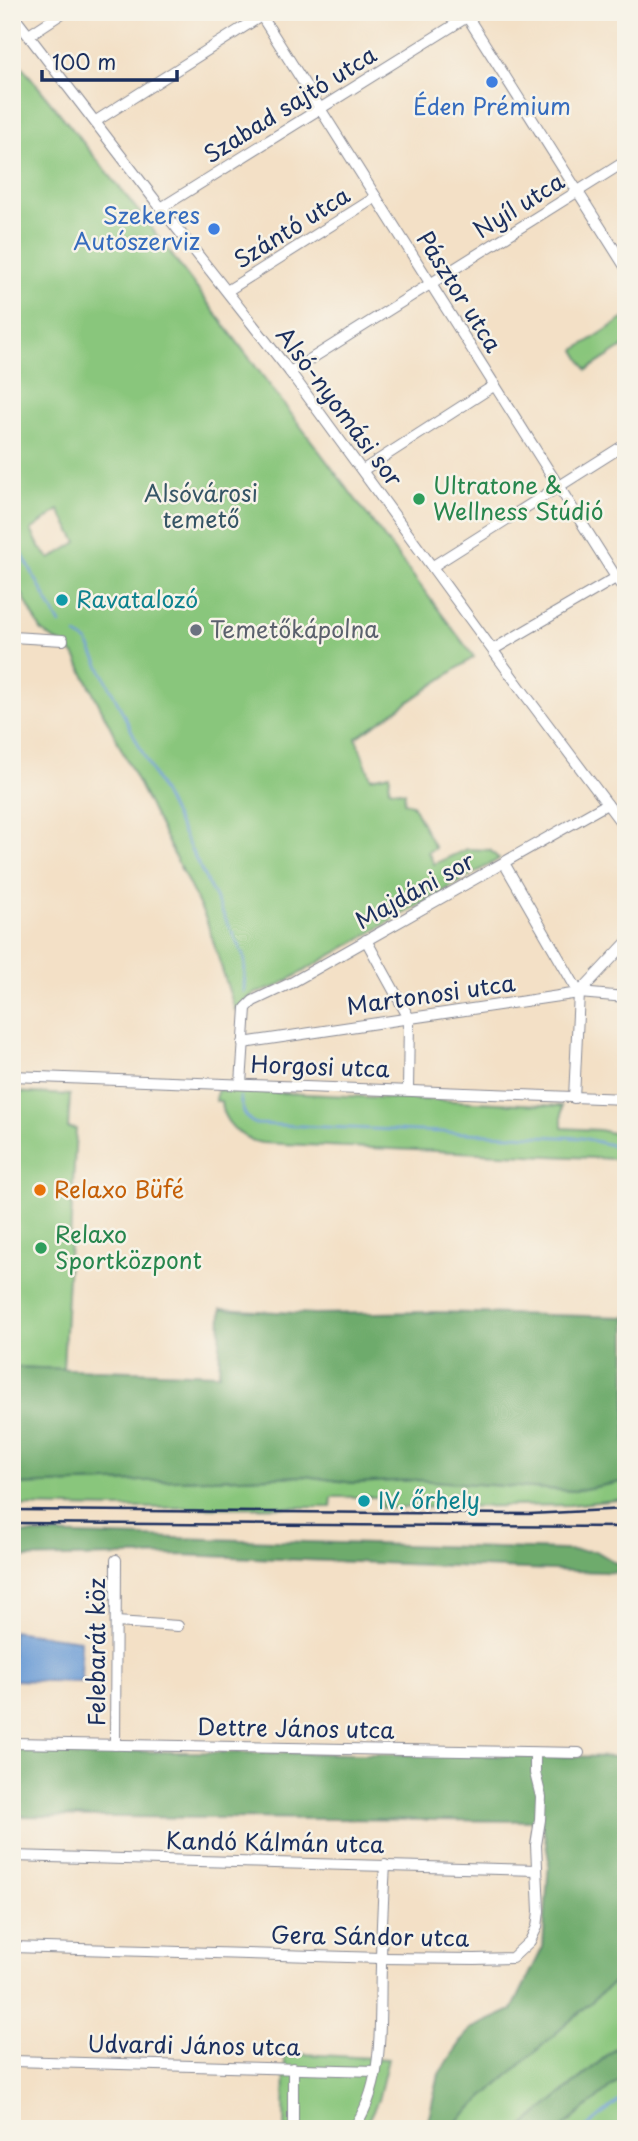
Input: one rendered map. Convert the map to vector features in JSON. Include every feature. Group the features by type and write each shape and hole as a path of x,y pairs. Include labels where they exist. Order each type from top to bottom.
{"street":[{"path":"29,36 64,12"},
{"name":"Alsó-nyomási sor","path":"12,14 290,372 626,829"},
{"path":"96,121 260,14"},
{"name":"Pásztor utca","path":"260,14 559,487 621,575 626,593"},
{"path":"469,14 626,268"},
{"name":"Szabad sajtó utca","path":"160,208 469,14"},
{"name":"Nyíl utca","path":"290,372 626,161"},
{"name":"Szántó utca","path":"228,291 376,197"},
{"path":"363,470 495,385"},
{"path":"433,566 626,444"},
{"path":"494,649 621,575"},
{"path":"12,637 63,640"},
{"name":"Majdáni sor","path":"243,1043 244,1012 253,1001 291,984 607,804"},
{"path":"504,863 579,993 574,1098"},
{"path":"366,940 409,1018 408,1090"},
{"path":"579,993 626,943"},
{"name":"Martonosi utca","path":"243,1043 579,993 626,997"},
{"path":"241,1084 243,1043"},
{"name":"Horgosi utca","path":"12,1076 626,1099"},
{"name":"Felebarát köz","path":"115,1745 116,1560"},
{"path":"116,1622 178,1626"},
{"name":"Dettre János utca","path":"12,1743 579,1753"},
{"name":"Gera Sándor utca","path":"12,1947 381,1958 512,1958 530,1941 537,1927 536,1844 541,1797 535,1773 535,1753"},
{"name":"Kandó Kálmán utca","path":"12,1856 537,1870"},
{"path":"353,2129 367,2105 379,2051 385,1865"},
{"name":"Udvardi János utca","path":"12,2061 376,2071"},
{"path":"293,2068 293,2129"}],"green space":[{"name":"Alsóvárosi temető","path":"12,54 144,218 474,657 356,738 371,778 390,774 389,789 405,792 404,802 412,804 435,848 428,852 434,864 467,849 490,850 499,859 276,987 254,994 235,1010 206,919 74,654 41,630 12,575","holes":["59,510 77,542 50,559 40,548 31,530"]},
{"path":"626,317 626,345 587,370 575,350"},
{"path":"217,1090 562,1106 562,1128 599,1130 626,1136 626,1164 614,1159 261,1143 239,1133 228,1122 221,1101 216,1101"},
{"name":"Relaxo Sportközpont","path":"12,1092 70,1095 68,1128 76,1129 63,1369 12,1367"},
{"path":"221,1309 314,1314 434,1312 626,1317 626,1481 574,1491 417,1480 353,1483 305,1476 12,1485 12,1367 219,1374"},
{"path":"305,1476 353,1483 417,1480 574,1491 626,1481 626,1499 569,1505 381,1508 382,1497 332,1497 331,1507 12,1506 12,1485"},
{"path":"12,1533 596,1551 626,1569 626,1573 180,1555 12,1558"},
{"path":"12,1750 626,1757 626,1971 448,2129 426,2129 439,2074 470,2029 512,2010 543,1947 549,1860 542,1821 12,1816"},
{"path":"626,1971 626,2045 616,2048 520,2129 448,2129"},
{"path":"626,2045 626,2074 561,2129 520,2129 616,2048"},
{"path":"285,2053 388,2059 378,2100 364,2129 284,2129"},
{"path":"626,2074 626,2129 561,2129"}],"water":[{"path":"12,1631 80,1640 82,1682 12,1680"}],"waterway":[{"path":"12,535 60,624"},
{"path":"76,635 87,641 243,954 244,992"},
{"path":"240,1097 247,1117 256,1124 582,1138 626,1151"},
{"path":"585,2129 626,2095"}],"railway":[{"path":"12,1510 530,1514 626,1509"},
{"path":"12,1523 626,1527"}],"place":[{"name":"Éden Prémium","path":"492,82"},
{"name":"Szekeres Autószerviz","path":"214,229"},
{"name":"Ultratone & Wellness Stúdió","path":"419,499"},
{"name":"Ravatalozó","path":"62,600"},
{"name":"Temetőkápolna","path":"196,630"},
{"name":"Relaxo Büfé","path":"40,1190"},
{"name":"Relaxo Sportközpont","path":"41,1248"},
{"name":"IV. őrhely","path":"364,1501"}]}
